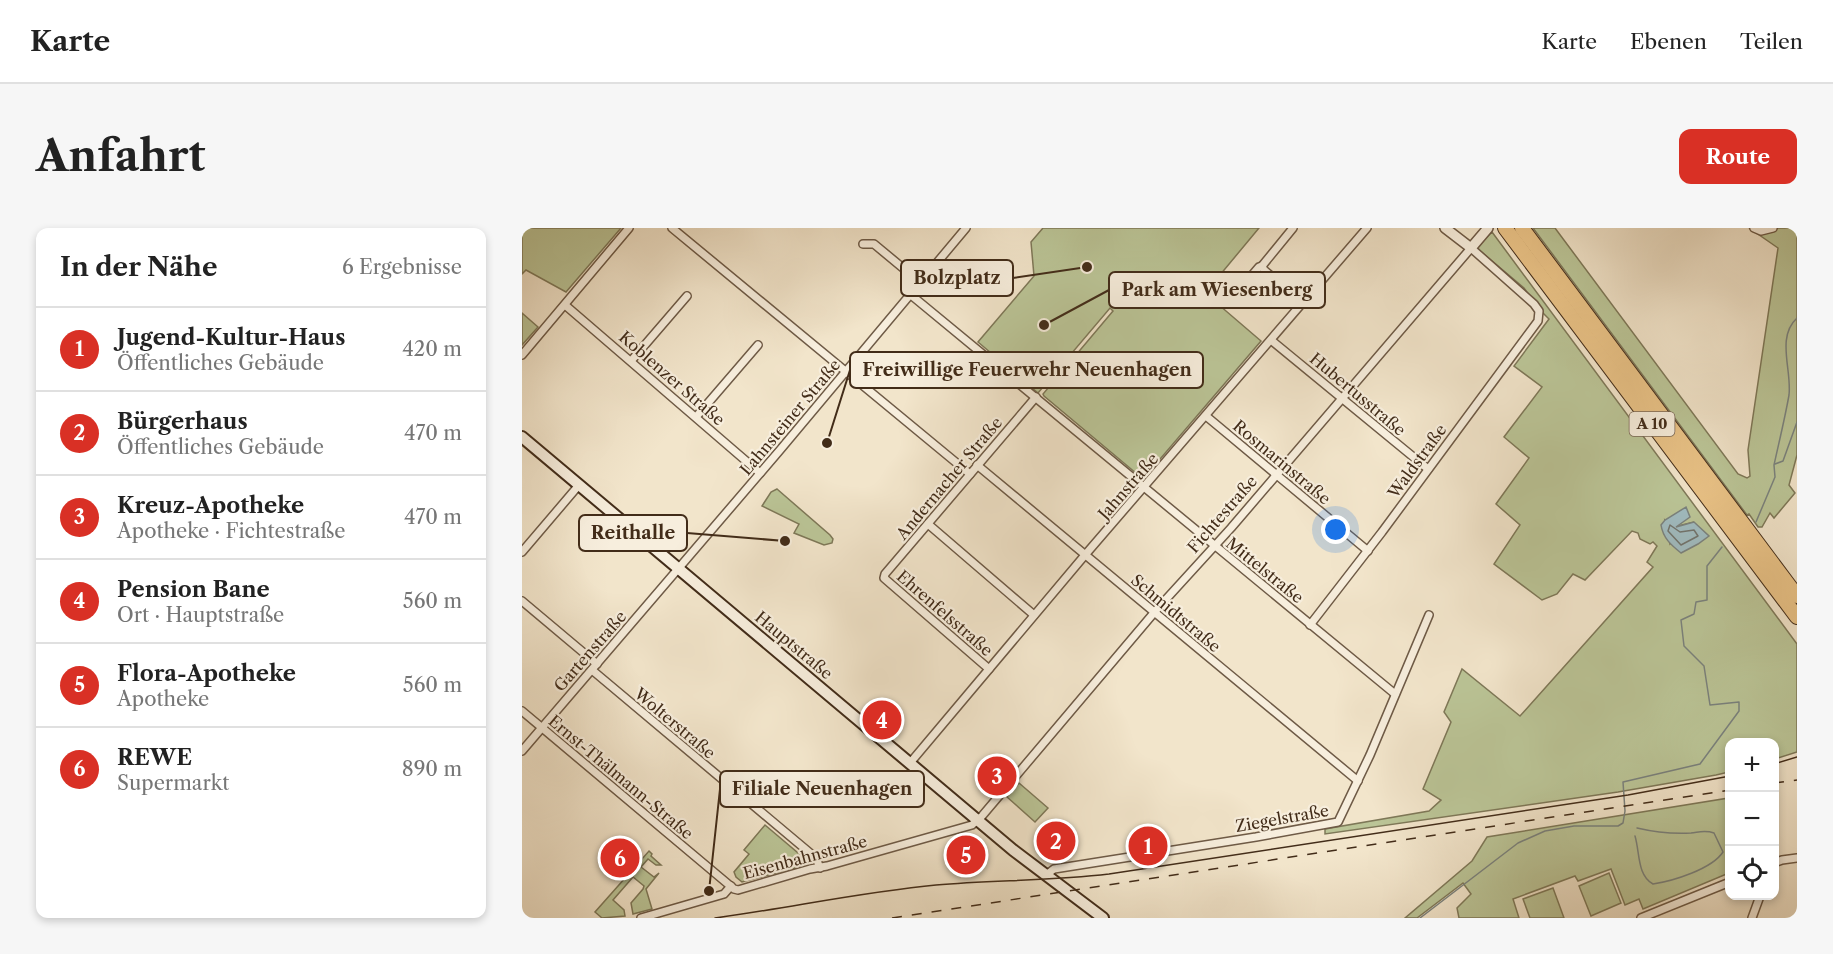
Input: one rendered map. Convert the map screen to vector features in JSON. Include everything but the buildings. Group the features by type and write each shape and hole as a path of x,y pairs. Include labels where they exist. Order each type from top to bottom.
{"highway":[{"name":"A 10","path":"1522,228 1797,596"},
{"name":"A 10","path":"1506,230 1797,617"}],"main road":[{"name":"Hauptstraße","path":"522,437 910,763 1046,875 1103,918"}],"street":[{"path":"522,355 629,228"},
{"path":"672,228 970,474"},
{"name":"Lahnsteiner Straße","path":"679,569 966,228"},
{"path":"1241,288 1293,228"},
{"name":"Jahnstraße","path":"910,763 1366,228"},
{"path":"1445,228 1471,248"},
{"name":"Fichtestraße","path":"979,820 1154,613 1488,228"},
{"path":"1754,228 1761,231 1773,228"},
{"path":"863,243 874,244 921,283"},
{"name":"Waldstraße","path":"1310,625 1368,551 1538,321 1539,311 1534,304 1471,248"},
{"path":"1262,266 1303,303"},
{"name":"Mittelstraße","path":"911,295 1395,694"},
{"path":"631,361 687,296"},
{"name":"Koblenzer Straße","path":"565,305 760,473"},
{"name":"Hubertusstraße","path":"1271,340 1428,469"},
{"path":"696,417 758,345"},
{"name":"Andernacher Straße","path":"884,578 885,574 1036,397"},
{"name":"Rosmarinstraße","path":"1206,416 1368,551"},
{"name":"Schmidtstraße","path":"977,465 1358,781"},
{"path":"522,552 579,485"},
{"path":"928,524 1034,615"},
{"name":"Gartenstraße","path":"522,751 679,569"},
{"name":"Ehrenfelsstraße","path":"884,578 989,669"},
{"name":"Wolterstraße","path":"522,601 816,858 820,868"},
{"name":"Ziegelstraße","path":"1046,875 1054,869 1334,824 1341,819 1429,615"},
{"name":"Ernst-Thälmann-Straße","path":"522,711 731,886"},
{"name":"Eisenbahnstraße","path":"641,918 724,894 731,886 738,890 972,825 979,820"},
{"path":"1779,861 1797,858"},
{"path":"1641,918 1725,884"},
{"path":"1752,918 1759,900"}],"green space":[{"path":"522,228 621,228 566,292 526,270 522,274"},
{"path":"1043,228 1259,228 1205,293 1261,341 1143,479 1043,394 1113,311 1110,308 1038,393 978,342 1034,276 1031,242"},
{"path":"1533,228 1555,228 1738,474 1747,478 1750,476 1748,450 1778,248 1749,228 1763,233 1777,228 1797,228 1797,455 1789,485 1795,493 1774,518 1770,513 1762,527 1758,527 1749,514 1747,515"},
{"path":"1492,232 1797,644 1797,752 1779,758 1779,738 1725,738 1725,773 1618,792 1325,834 1325,829 1429,811 1441,800 1423,789 1451,722 1444,712 1462,669 1520,716 1653,567 1647,562 1657,546 1653,542 1650,544 1640,539 1638,533 1632,531 1585,580 1573,574 1557,594 1542,600 1494,564 1520,525 1496,504 1529,458 1504,437 1542,387 1514,366 1549,319 1524,288 1477,246","holes":["1665,520 1674,527 1694,522 1670,544"]},
{"path":"522,313 538,327 522,345"},
{"path":"777,489 830,535 833,539 832,543 824,545 794,533 799,524 762,506 771,492"},
{"path":"1019,783 1048,808 1035,822 1007,797"},
{"path":"1725,799 1725,875 1643,909 1639,899 1625,905 1611,869 1578,881 1575,876 1513,899 1519,918 1459,918 1457,908 1471,894 1463,883 1417,918 1405,918 1472,861 1487,837"},
{"path":"765,825 811,864 742,882 734,872 749,854 744,850"},
{"path":"649,851 661,865 656,865 648,859 641,867 654,877 659,873 646,889 652,909 633,914 631,903 644,886 633,877 613,900 624,910 625,916 602,918 595,912"},
{"path":"1609,873 1621,903 1591,916 1579,886"},
{"path":"1553,888 1564,918 1530,918 1523,899"}],"water":[{"path":"1686,507 1690,517 1676,527 1694,522 1709,536 1681,553 1668,541 1661,525"}],"waterway":[{"path":"1756,522 1775,477 1774,465 1789,395 1787,335 1797,318"},
{"path":"1775,464 1783,461 1797,422"},
{"path":"1420,918 1518,843 1545,831 1574,826 1618,826 1623,823 1625,811 1623,782 1700,764 1739,711 1739,702 1710,705 1704,666 1684,646 1681,620 1694,614 1696,602 1707,600 1707,566 1722,547"},
{"path":"1635,836 1644,875 1653,884 1701,869 1723,852 1714,833 1711,832 1670,833 1637,828"}],"tram line":[{"path":"1779,762 1797,757"},
{"path":"715,918 908,888 1109,874 1628,795 1725,777"}],"railway":[{"path":"1779,782 1797,780"},
{"path":"892,918 1725,791"}],"place":[{"name":"Bolzplatz","path":"1087,267"},
{"name":"Park am Wiesenberg","path":"1044,325"},
{"name":"Freiwillige Feuerwehr Neuenhagen","path":"827,443"},
{"name":"Reithalle","path":"785,541"},
{"name":"Pension Bane","path":"882,720"},
{"name":"Kreuz-Apotheke","path":"997,776"},
{"name":"Bürgerhaus","path":"1056,841"},
{"name":"Jugend-Kultur-Haus","path":"1148,846"},
{"name":"Flora-Apotheke","path":"966,855"},
{"name":"REWE","path":"620,858"},
{"name":"Filiale Neuenhagen","path":"709,891"}]}
